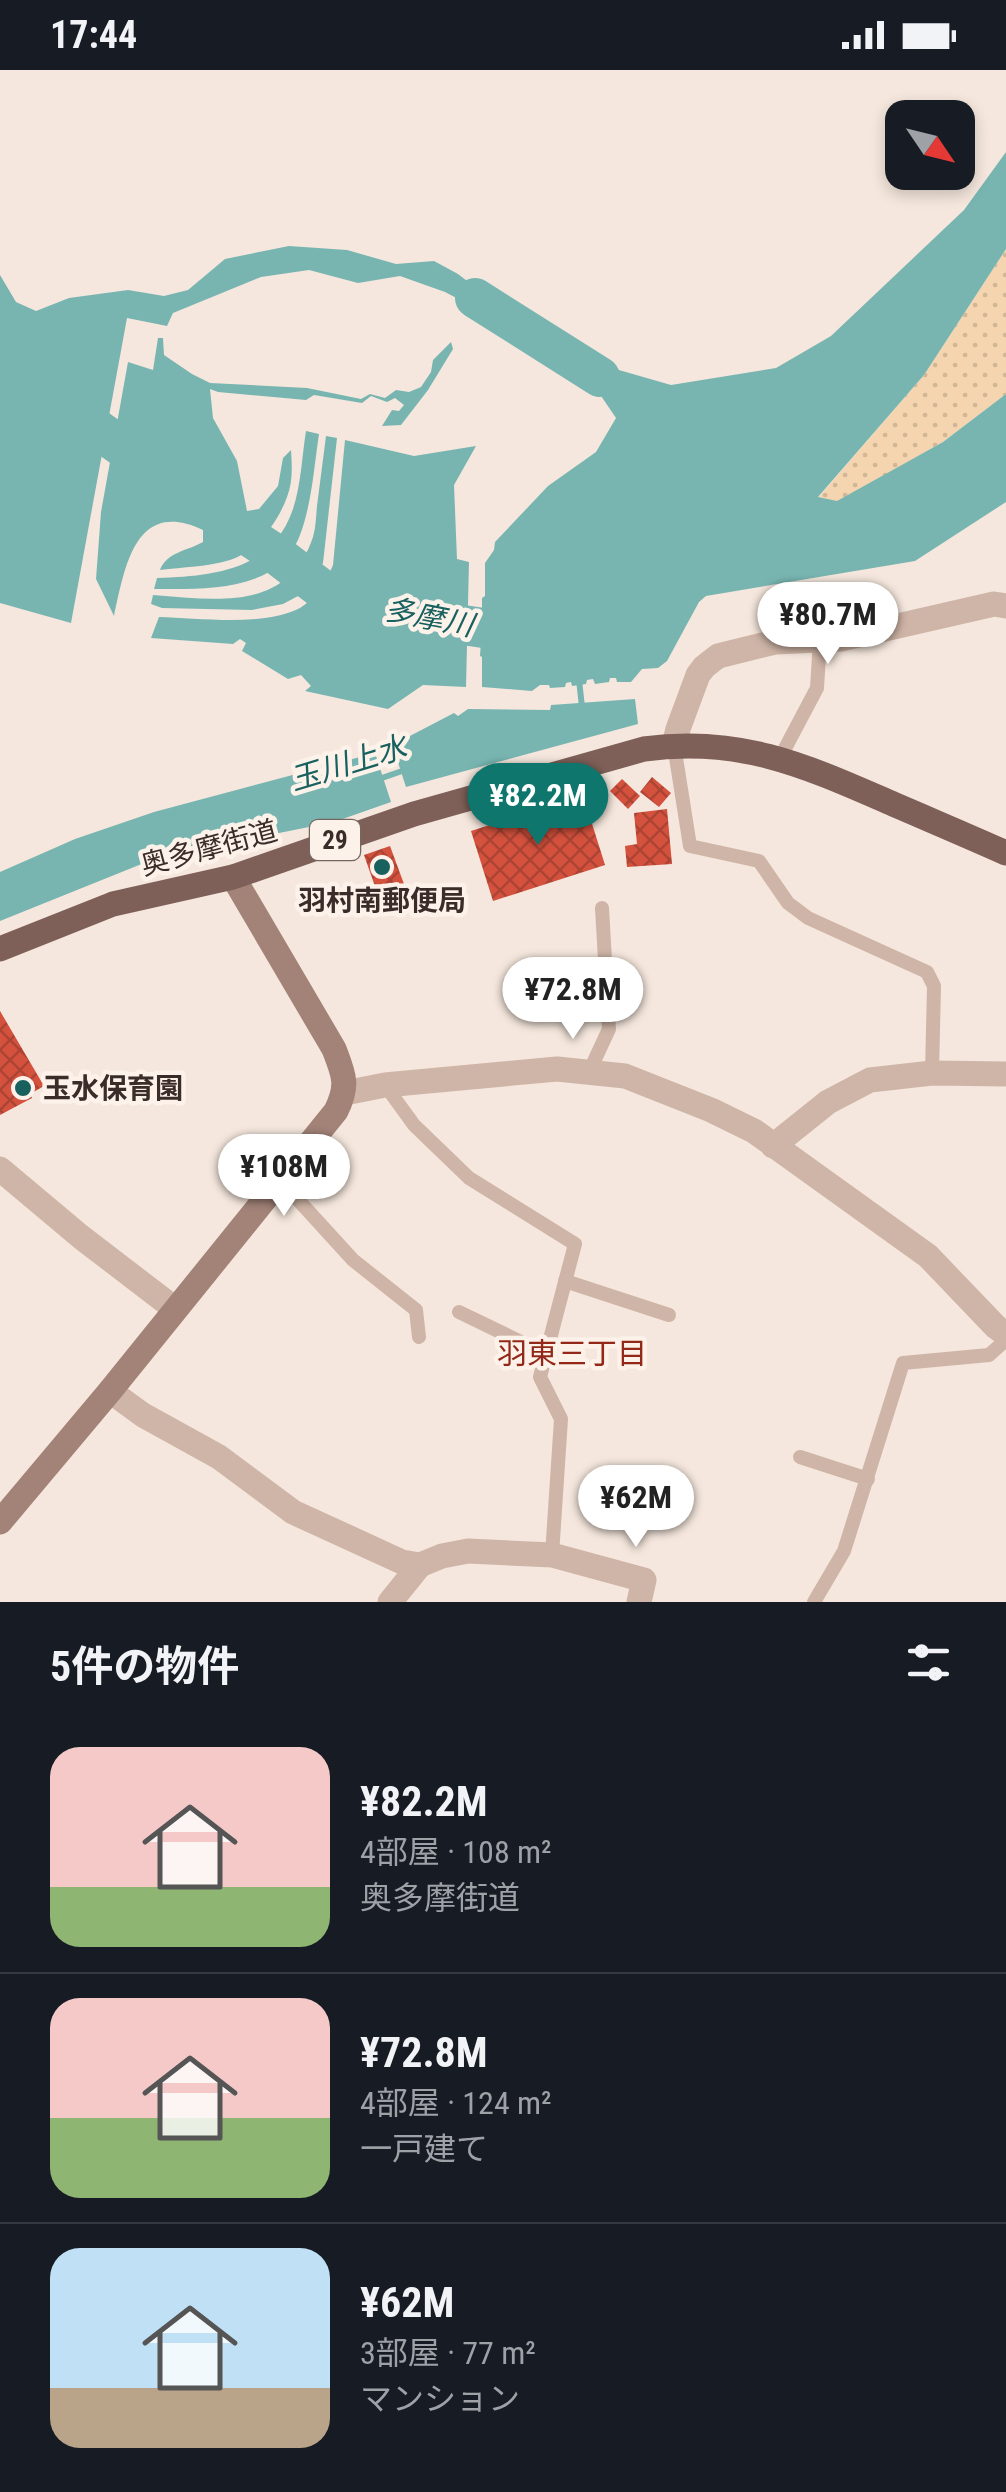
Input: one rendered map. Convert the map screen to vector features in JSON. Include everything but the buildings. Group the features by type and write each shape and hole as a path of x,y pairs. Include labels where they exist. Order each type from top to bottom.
{"main road":[{"name":"奥多摩街道","path":"0,948 114,904 233,877 414,814 644,749 674,745 727,748 780,758 1006,853"},
{"path":"0,1522 336,1111 344,1093 334,1049 233,877"}],"street":[{"path":"674,745 698,675 718,656 776,642 841,638 994,604 1006,606"},
{"path":"344,1093 385,1085 557,1068 625,1076 754,1131 928,1256 1006,1337"},
{"path":"773,1146 828,1102 870,1080 932,1073 1006,1074"},
{"path":"0,1169 175,1309"},
{"path":"110,1391 219,1457 304,1518 402,1562 420,1564 468,1551 552,1555 644,1580 639,1602"},
{"path":"390,1602 420,1564"}],"lane":[{"path":"780,758 817,688 820,640"},
{"path":"674,745 690,846 759,862 788,903 808,918 927,972 934,986 932,1073"},
{"path":"590,1070 609,1030 602,908"},
{"path":"385,1085 414,1125 469,1178 575,1244 540,1377 560,1419 552,1555"},
{"path":"280,1180 352,1260 416,1310 420,1337"},
{"path":"565,1281 669,1315"},
{"path":"458,1312 546,1354"},
{"path":"814,1602 844,1551 902,1363 989,1355 1006,1337"},
{"path":"800,1457 868,1478"}],"sand":[{"path":"1006,249 1006,394 943,442 837,502 818,498 924,375"}],"water":[{"path":"1006,152 1006,249 924,375 818,497 837,501 943,442 1006,394 1006,502 915,561 706,596 667,661 658,668 642,669 631,682 610,678 609,682 595,684 593,679 586,684 566,683 565,687 540,685 532,691 482,687 485,563 495,542 548,486 596,452 616,418 595,387 605,366 671,385 776,368 831,336 964,210"},
{"path":"289,246 347,250 396,264 434,261 480,291 470,305 400,276 358,283 309,270 261,277 173,313 167,326 127,318 71,623 0,603 0,275 16,302 36,311 69,298 128,290 164,296 188,290 225,259"},
{"path":"158,338 163,338 164,355 210,383 307,388 361,399 370,394 385,398 396,390 409,392 421,387 431,372 433,360 451,342 453,349 401,425 382,426 392,410 399,411 404,405 395,398 387,402 371,396 362,403 314,395 306,400 210,389 213,418 237,461 247,511 259,509 278,486 283,458 291,450 291,480 283,507 272,526 249,550 213,564 160,570 172,556 203,542 203,530 180,522 162,523 148,530 129,559 114,616 96,579 101,512 128,362 153,370"},
{"path":"306,431 319,434 304,523 290,554 258,578 238,584 154,589 157,578 219,572 256,558 271,546 293,509"},
{"path":"326,436 337,438 323,563 300,595 283,604 252,610 162,608 151,604 153,595 201,599 248,596 268,590 286,578 302,561 313,537"},
{"path":"345,440 414,456 476,446 454,485 457,559 469,562 466,687 423,685 388,709 305,691 311,686 301,675 288,679 242,651 246,643 240,639 233,644 151,638 159,617 268,618 300,608 311,599 333,565"},
{"path":"635,699 638,724 406,787 392,744 397,742 399,746 407,742 406,738 468,709 550,710 551,705"},
{"path":"375,753 391,802 334,822 159,857 0,921 0,872 75,839 154,812"}],"waterway":[{"path":"475,298 600,377"},
{"name":"多摩川","path":"0,360 156,471"},
{"name":"多摩川","path":"215,514 336,600 371,611 503,631 532,614"},
{"name":"玉川上水","path":"579,680 582,707"},
{"name":"玉川上水","path":"379,779 405,770"}],"place":[{"name":"羽村南郵便局","path":"382,867"},
{"name":"玉水保育園","path":"23,1088"}],"district":[{"name":"羽東三丁目","path":"572,1353"}]}
